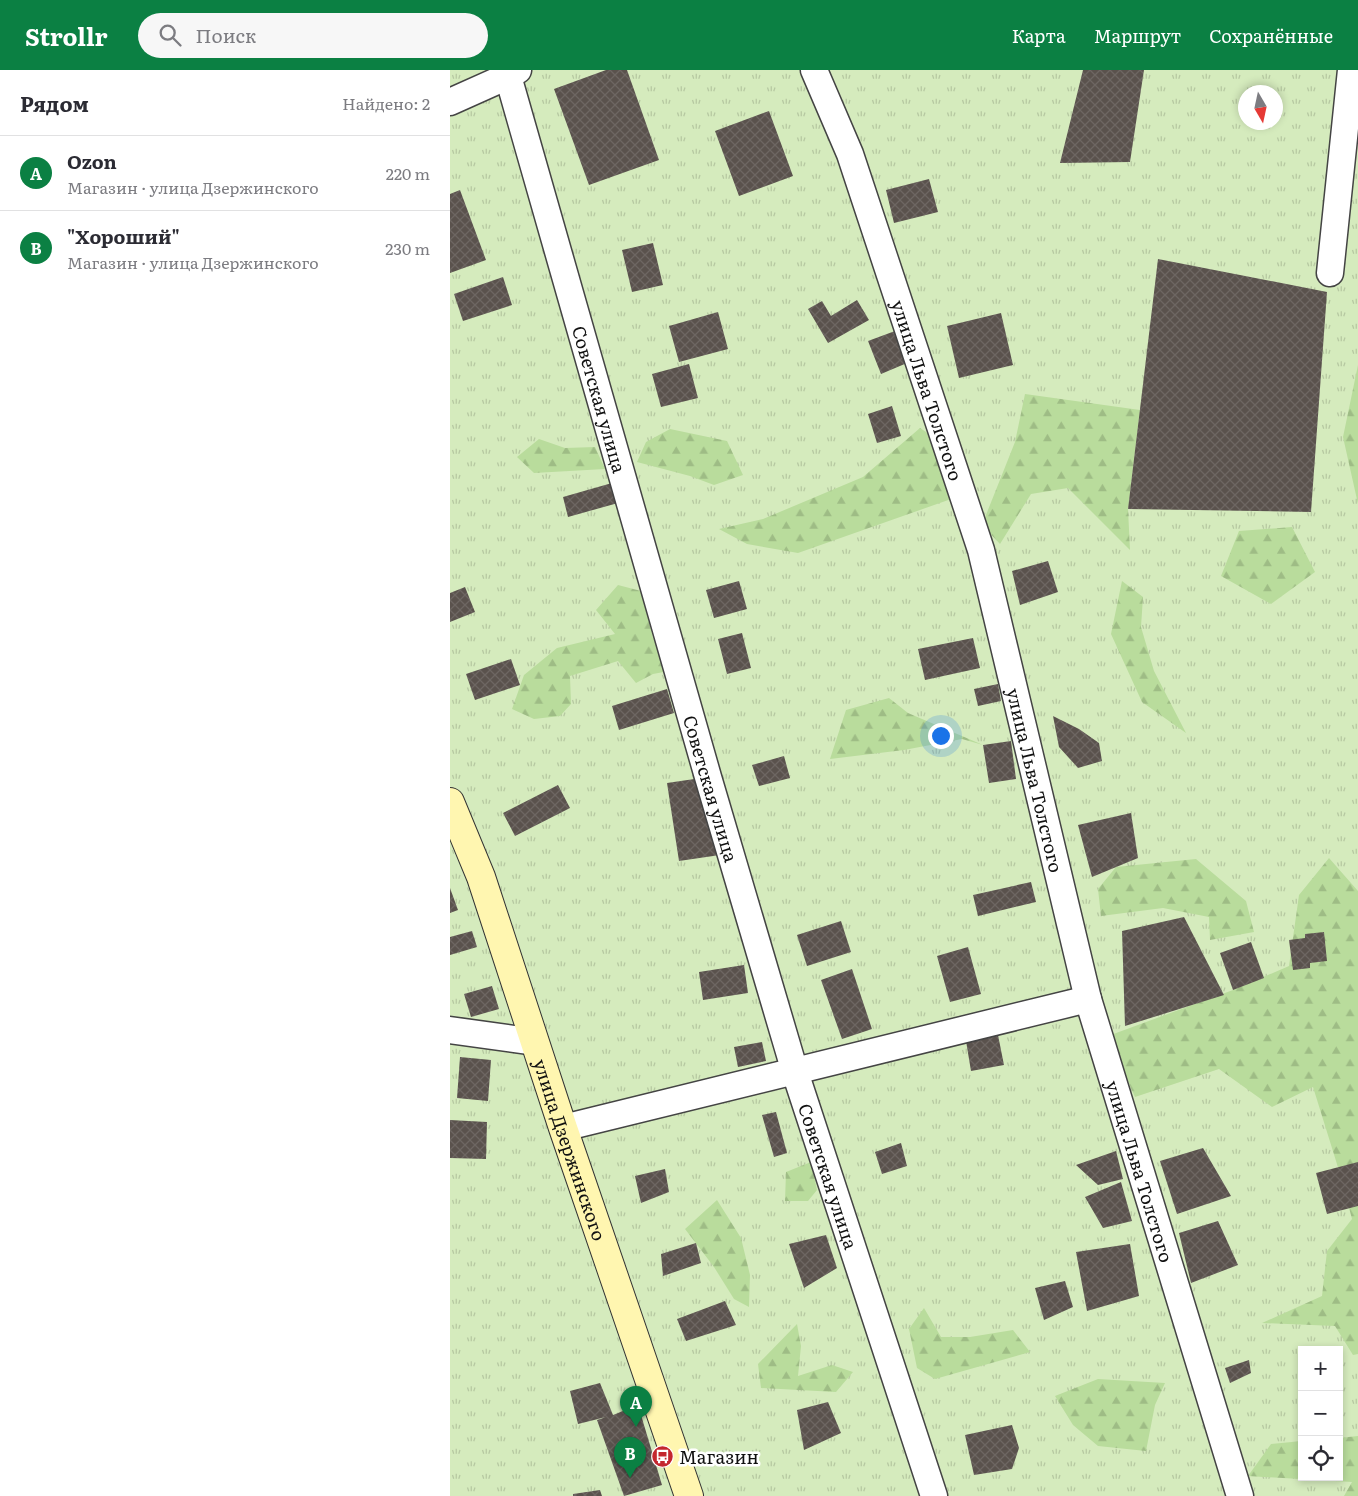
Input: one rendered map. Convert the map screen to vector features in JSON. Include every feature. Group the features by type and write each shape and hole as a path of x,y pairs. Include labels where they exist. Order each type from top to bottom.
{"street":[{"name":"улица Льва Толстого","path":"814,70 850,154 981,550 1088,999 1240,1496"},
{"path":"1330,273 1351,70"},
{"path":"450,102 513,73"},
{"name":"Советская улица","path":"513,73 708,777 796,1072 934,1496"},
{"name":"улица Дзержинского","path":"450,802 481,878 563,1128 689,1496"},
{"path":"563,1128 1088,999"},
{"path":"450,1030 535,1042"}],"green space":[{"path":"450,70 1358,70 1358,1496 450,1496"},
{"path":"1358,365 1358,504 1343,437"},
{"path":"1025,394 1140,410 1128,509 1130,550 1068,488 1031,494 1000,544 982,525 1015,442"},
{"path":"920,428 947,446 954,498 798,553 747,544 719,529 763,519 863,477"},
{"path":"670,429 727,441 743,475 714,485 690,476 637,462 646,442"},
{"path":"539,439 565,448 595,447 605,469 534,473 517,457"},
{"path":"1292,527 1315,572 1271,604 1221,576 1239,531"},
{"path":"1122,581 1143,597 1141,627 1154,671 1186,733 1142,702 1111,634"},
{"path":"618,585 641,591 653,638 669,671 653,674 636,683 618,661 570,676 571,704 560,716 534,719 512,709 524,675 557,648 615,634 596,610"},
{"path":"889,698 908,713 983,745 962,739 904,750 830,759 846,710"},
{"path":"1329,858 1358,891 1358,1354 1353,1355 1335,1326 1262,1323 1322,1296 1327,1251 1352,1219 1313,1087 1272,1107 1219,1069 1135,1097 1108,1036 1233,990 1289,966 1299,895"},
{"path":"1196,859 1246,901 1254,932 1210,940 1209,917 1163,908 1101,916 1098,889 1116,867"},
{"path":"811,1162 817,1190 808,1201 785,1201 786,1172"},
{"path":"717,1200 741,1238 750,1275 749,1307 734,1299 714,1267 685,1229"},
{"path":"924,1308 941,1337 970,1337 1013,1330 1030,1352 935,1379 917,1368 909,1329"},
{"path":"797,1324 801,1346 798,1376 832,1365 853,1372 836,1392 761,1388 758,1364"},
{"path":"1098,1379 1165,1383 1155,1405 1146,1451 1098,1446 1073,1425 1055,1396"},
{"path":"1358,1436 1358,1496 1344,1496 1352,1482 1335,1481 1343,1481 1343,1438"},
{"path":"1298,1441 1298,1479 1248,1476 1271,1444"}],"building":[{"path":"606,70 627,70 659,160 589,185 554,89"},
{"path":"1083,70 1144,70 1130,162 1060,163"},
{"path":"769,111 793,176 739,196 715,131"},
{"path":"929,179 938,212 894,223 886,190"},
{"path":"460,190 486,260 450,273 450,194"},
{"path":"653,243 663,285 632,292 622,250"},
{"path":"1158,259 1327,292 1311,512 1128,509"},
{"path":"503,277 512,305 463,321 454,294"},
{"path":"857,300 869,320 828,343 808,309 822,301 831,316"},
{"path":"718,312 728,349 679,362 669,326"},
{"path":"1001,313 1013,365 959,378 947,326"},
{"path":"895,331 907,363 881,374 868,341"},
{"path":"689,364 698,398 661,407 652,374"},
{"path":"892,406 901,436 877,443 868,414"},
{"path":"612,483 618,503 568,517 563,497"},
{"path":"1048,561 1058,592 1020,605 1012,571"},
{"path":"739,581 747,609 714,618 706,590"},
{"path":"465,587 475,612 450,622 450,593"},
{"path":"742,633 751,668 727,674 718,639"},
{"path":"973,638 980,668 925,680 918,649"},
{"path":"511,659 520,685 475,700 466,674"},
{"path":"998,684 1001,701 978,706 974,689"},
{"path":"667,689 674,713 619,730 612,706"},
{"path":"1053,716 1079,729 1099,743 1102,761 1078,768 1059,747"},
{"path":"1011,741 1016,779 989,783 983,745"},
{"path":"784,756 790,778 759,786 752,765"},
{"path":"708,777 720,855 679,861 667,783"},
{"path":"558,785 570,808 515,836 503,813"},
{"path":"1131,813 1138,858 1092,877 1078,825"},
{"path":"1031,882 1036,902 978,916 973,895"},
{"path":"450,888 458,910 450,913"},
{"path":"1184,917 1224,995 1125,1026 1122,931"},
{"path":"841,921 851,952 807,966 797,935"},
{"path":"472,931 477,947 450,955 450,937"},
{"path":"1324,932 1327,961 1310,963 1310,968 1293,970 1289,940 1305,938 1305,934"},
{"path":"1251,942 1264,978 1233,990 1220,953"},
{"path":"968,947 981,994 950,1002 937,956"},
{"path":"744,965 748,993 703,1000 699,972"},
{"path":"852,969 872,1029 842,1039 821,980"},
{"path":"492,986 499,1009 471,1017 464,994"},
{"path":"998,1035 1004,1065 971,1071 966,1041"},
{"path":"762,1042 766,1061 738,1067 734,1047"},
{"path":"460,1057 491,1060 488,1101 457,1098"},
{"path":"776,1112 787,1153 774,1157 762,1115"},
{"path":"450,1120 487,1122 486,1159 450,1158"},
{"path":"901,1143 907,1166 882,1174 875,1152"},
{"path":"1203,1148 1231,1196 1177,1214 1160,1161"},
{"path":"1116,1151 1123,1179 1098,1185 1076,1165"},
{"path":"1358,1162 1358,1206 1327,1214 1316,1173"},
{"path":"665,1169 669,1192 641,1203 635,1176"},
{"path":"1121,1182 1132,1221 1103,1228 1085,1197"},
{"path":"1218,1221 1238,1265 1191,1283 1179,1233"},
{"path":"826,1235 837,1268 804,1288 789,1244"},
{"path":"696,1243 701,1263 663,1276 661,1254"},
{"path":"1130,1244 1139,1296 1087,1311 1076,1252"},
{"path":"1065,1281 1073,1307 1044,1320 1035,1288"},
{"path":"725,1301 736,1325 686,1341 677,1319"},
{"path":"1249,1360 1251,1373 1230,1383 1225,1368"},
{"path":"600,1383 613,1415 638,1405 662,1485 624,1496 597,1420 606,1417 578,1424 570,1391"},
{"path":"828,1402 841,1433 804,1450 797,1410"},
{"path":"1012,1425 1019,1448 1012,1469 974,1475 965,1435"},
{"path":"600,1490 602,1496 573,1496 573,1494"}],"place":[{"name":"Ozon","path":"636,1427"},
{"name":"Магазин","path":"663,1456"},
{"name":"\"Хороший\"","path":"630,1478"}]}
